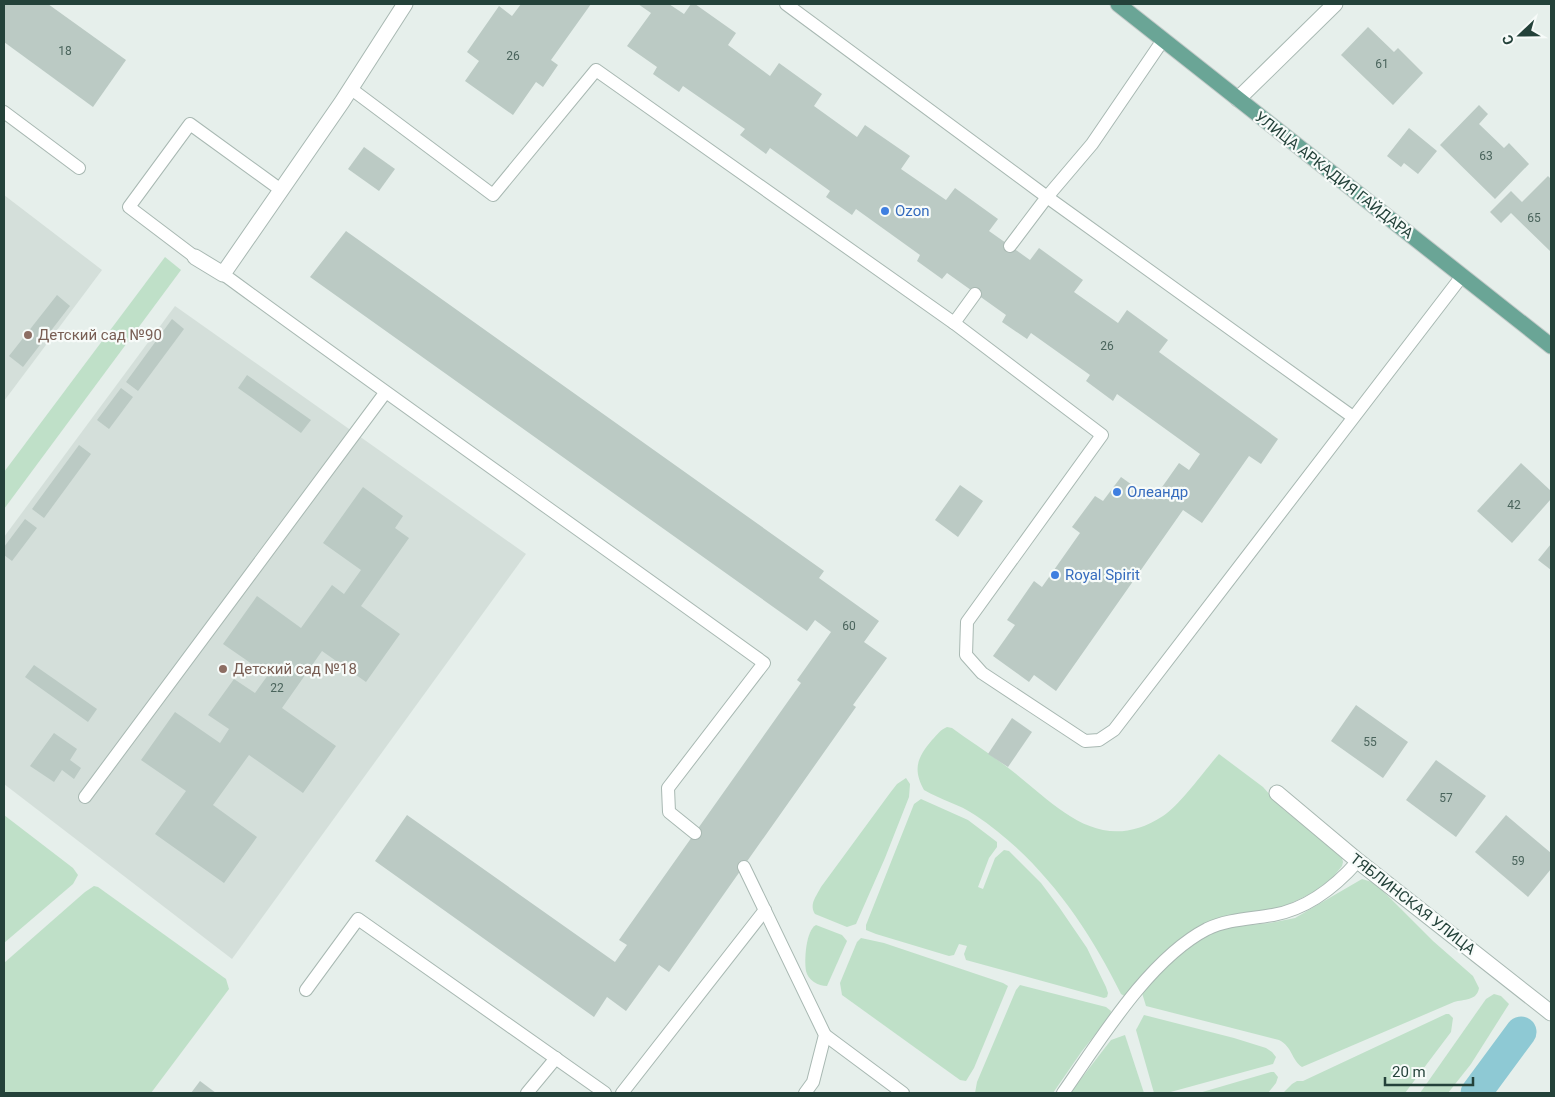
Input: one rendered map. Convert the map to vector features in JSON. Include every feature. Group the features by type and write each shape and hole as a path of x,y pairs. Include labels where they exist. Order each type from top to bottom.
{"main road":[{"name":"УЛИЦА АРКАДИЯ ГАЙДАРА","path":"1118,4 1551,346"}],"street":[{"path":"195,257 223,274 282,190 404,4"},
{"path":"1238,99 1335,4"},
{"name":"ТЯБЛИНСКАЯ УЛИЦА","path":"1277,793 1358,861 1551,1014"}],"lane":[{"path":"786,4 1047,197 1354,417"},
{"path":"1010,246 1047,197 1092,144 1163,40"},
{"path":"350,88 493,195 596,70 954,323 1102,435 967,622 966,656 982,673 1085,741 1099,740 1114,730 1462,276"},
{"path":"4,112 79,168"},
{"path":"195,257 129,207 190,124 282,190"},
{"path":"223,274 385,393 563,518 764,664 668,788 669,812 695,833"},
{"path":"954,323 975,294"},
{"path":"85,797 385,393"},
{"path":"1063,1093 1126,1005 1156,970 1190,940 1220,924 1232,920 1273,915 1300,906 1326,891 1345,876 1358,861"},
{"path":"744,867 825,1035 903,1093"},
{"path":"622,1093 765,910"},
{"path":"306,990 358,919 605,1093"},
{"path":"805,1093 813,1082 825,1035"},
{"path":"527,1093 556,1058"}],"shaded area":[{"name":"Детский сад №90","path":"4,195 102,270 4,401"},
{"name":"Детский сад №18","path":"175,306 526,554 232,959 4,784 4,537"}],"green space":[{"path":"165,257 181,270 4,509 4,472"},
{"path":"947,727 952,728 996,759 1063,812 1081,822 1100,829 1119,831 1140,827 1170,811 1185,796 1219,754 1263,787 1283,809 1328,845 1342,858 1342,866 1333,877 1314,892 1283,907 1223,917 1126,997 1121,994 1108,968 1077,918 1041,872 999,832 975,815 924,790 918,775 920,757 940,731"},
{"path":"906,778 910,784 909,797 856,924 847,927 815,914 813,904 821,887 897,784"},
{"path":"921,799 968,820 997,842 997,847 989,858 978,887 983,889 995,858 1004,850 1009,851 1041,883 1087,948 1106,987 1107,997 1104,998 966,960 964,954 967,946 959,944 954,955 949,956 866,930 866,925 914,804"},
{"path":"4,815 73,868 78,875 73,884 4,943"},
{"path":"1362,879 1378,886 1433,941 1473,976 1479,988 1476,995 1470,999 1454,1002 1302,1067 1287,1046 1279,1040 1146,1006 1142,993 1159,972 1179,953 1218,928 1270,923 1295,918"},
{"path":"94,886 226,979 229,989 151,1093 4,1093 4,963"},
{"path":"816,925 842,935 847,941 827,986 814,982 806,971 805,960 808,939"},
{"path":"861,938 884,943 1008,986 974,1068 966,1081 960,1080 842,995 840,983 857,942"},
{"path":"1020,985 1106,1007 1111,1011 1110,1016 1082,1051 1053,1093 975,1093 977,1082 1016,990"},
{"path":"1494,994 1501,996 1509,1004 1471,1064 1448,1093 1420,1093 1486,999"},
{"path":"1446,1014 1453,1018 1451,1032 1405,1093 1283,1093 1297,1081 1303,1081"},
{"path":"1144,1015 1266,1048 1276,1057 1273,1064 1167,1093 1154,1093 1136,1030"},
{"path":"1125,1035 1144,1093 1070,1093 1111,1040"},
{"path":"1274,1072 1278,1077 1268,1093 1199,1093"}],"building":[{"path":"4,4 48,4 126,60 93,107 4,42"},
{"path":"521,4 591,4 551,60 558,65 543,87 536,82 513,115 465,81 479,61 467,52 499,6 512,16"},
{"path":"638,4 669,4 684,14 691,4 695,4 736,33 728,45 770,76 779,63 822,94 814,106 857,137 865,125 910,156 901,169 946,200 955,188 998,219 989,231 1030,260 1039,248 1083,280 1074,292 1118,323 1127,310 1168,340 1159,352 1278,439 1261,464 1249,456 1202,523 1183,510 1056,691 1034,675 1029,682 993,656 1015,625 1007,620 1034,581 1042,587 1080,533 1072,527 1095,496 1103,501 1121,477 1153,500 1179,463 1189,470 1200,454 1117,394 1113,401 1086,381 1090,375 1031,333 1027,339 1002,322 1006,315 947,273 942,279 917,261 920,255 856,209 852,215 826,197 830,191 770,148 766,154 740,135 745,129 683,86 679,92 653,74 657,67 627,46 651,13"},
{"path":"1368,27 1394,52 1398,48 1423,73 1393,105 1341,55"},
{"path":"1479,105 1488,114 1479,124 1504,148 1509,143 1529,164 1495,199 1440,145"},
{"path":"1409,128 1437,151 1418,174 1404,163 1401,167 1387,156"},
{"path":"364,147 395,169 379,191 348,169"},
{"path":"1548,176 1551,179 1551,252 1511,213 1501,223 1490,212 1511,191 1522,202"},
{"path":"346,231 824,571 819,578 879,621 864,642 887,658 853,705 856,707 669,972 659,965 626,1011 607,997 594,1017 375,861 407,815 615,962 627,945 619,940 801,683 797,680 831,632 815,620 807,631 310,277"},
{"path":"57,295 70,306 23,367 9,356"},
{"path":"172,319 184,329 138,391 126,382"},
{"path":"247,375 311,420 301,433 238,388"},
{"path":"121,388 133,397 109,429 97,420"},
{"path":"79,445 91,454 44,518 32,509"},
{"path":"1521,463 1551,491 1551,499 1512,543 1477,511"},
{"path":"960,485 983,501 958,537 935,520"},
{"path":"363,487 403,516 395,528 409,538 361,606 400,634 366,682 322,651 282,708 336,746 303,793 249,755 213,805 257,837 224,883 155,834 186,791 141,760 175,712 220,743 229,729 208,715 234,679 255,693 268,675 223,644 257,596 301,628 332,585 344,594 361,570 323,543"},
{"path":"25,519 37,528 12,561 4,555 4,547"},
{"path":"1551,544 1551,570 1538,560"},
{"path":"34,665 97,709 88,722 25,677"},
{"path":"1356,705 1408,742 1383,778 1331,741"},
{"path":"1012,718 1032,732 1008,767 988,754"},
{"path":"54,733 77,749 70,760 81,768 74,779 62,770 54,782 30,766"},
{"path":"1436,760 1486,796 1456,837 1406,800"},
{"path":"1506,815 1551,853 1551,869 1528,897 1475,852"},
{"path":"200,1081 216,1093 191,1093"}],"waterway":[{"path":"1476,1093 1521,1032"}],"place":[{"name":"Ozon","path":"885,211"},
{"name":"Детский сад №90","path":"28,335"},
{"name":"Олеандр","path":"1117,492"},
{"name":"Royal Spirit","path":"1055,575"},
{"name":"Детский сад №18","path":"223,669"}]}
